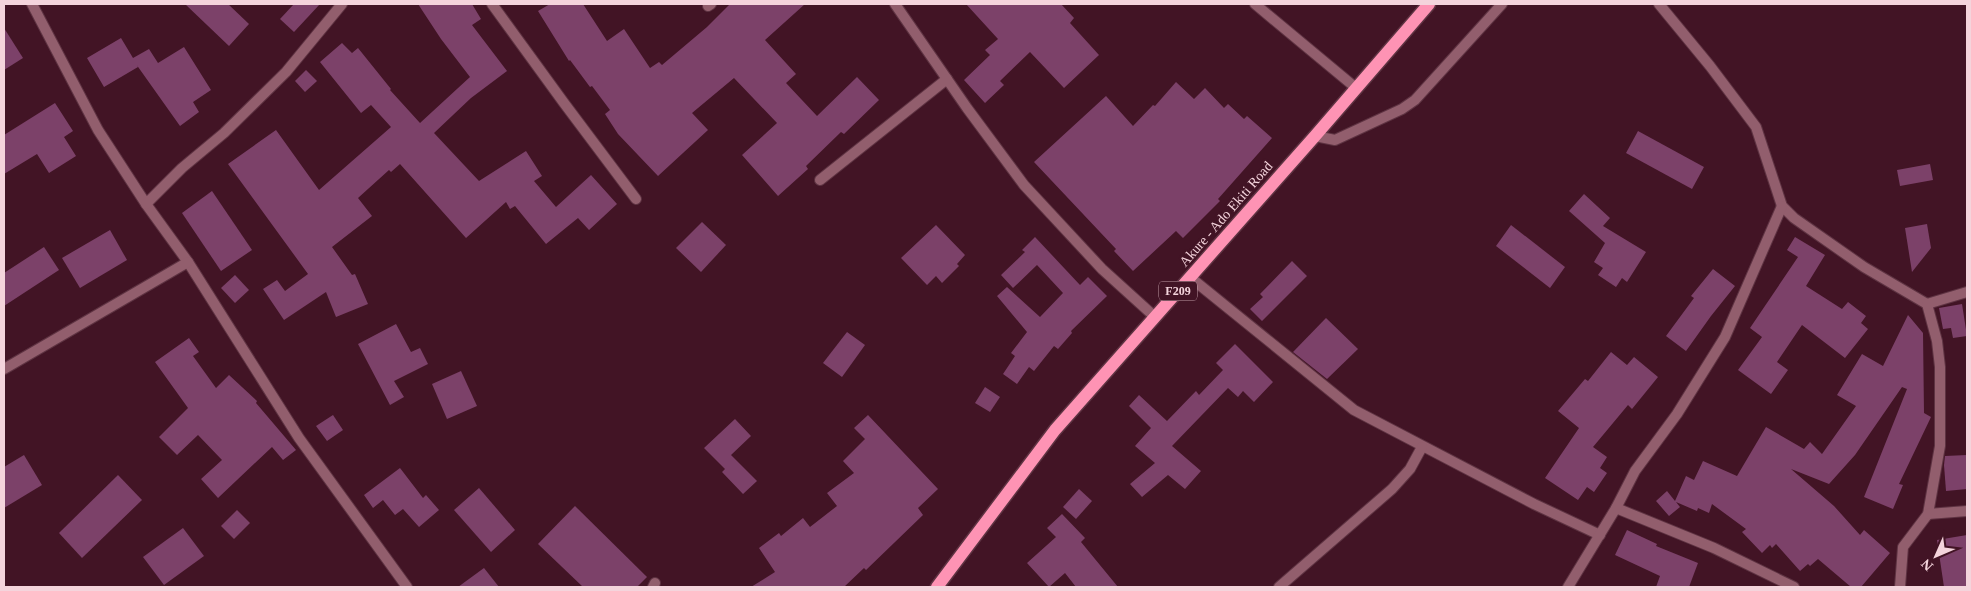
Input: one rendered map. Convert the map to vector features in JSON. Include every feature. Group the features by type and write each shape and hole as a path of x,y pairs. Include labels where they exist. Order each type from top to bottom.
{"main road":[{"name":"Akure - Ado Ekiti Road","path":"937,587 1055,430 1191,278 1429,4"}],"street":[{"path":"146,204 182,168 224,133 279,79 342,4"},
{"path":"492,4 636,199"},
{"path":"895,4 1024,185 1102,269 1155,317"},
{"path":"1255,4 1356,88"},
{"path":"1315,136 1335,140 1402,110 1415,100 1502,4"},
{"path":"1659,4 1710,66 1756,127 1782,206 1794,218 1864,267 1927,304 1937,341 1940,367 1940,446 1928,514 1903,547 1900,587"},
{"path":"34,5 98,130 146,204 188,262 300,438 407,587"},
{"path":"820,180 947,79"},
{"path":"1568,587 1616,508 1635,470 1678,414 1725,337 1782,206"},
{"path":"4,368 188,262"},
{"path":"1191,278 1354,410 1534,504 1600,534"},
{"path":"1927,304 1967,292"},
{"path":"1279,587 1392,489 1410,469 1422,447"},
{"path":"1616,508 1714,548 1794,587"},
{"path":"1928,514 1967,511"}],"building":[{"path":"185,4 228,4 249,24 229,46"},
{"path":"294,4 320,4 294,32 280,19"},
{"path":"418,4 472,4 481,19 472,25 507,71 471,98 434,133 479,181 526,151 542,176 534,181 556,207 591,175 617,204 589,230 578,218 546,244 515,206 510,209 506,202 466,238 400,164 391,172 389,170 358,198 372,216 332,247 352,275 355,274 368,304 336,317 326,292 284,320 263,289 277,280 285,291 308,274 228,164 276,130 319,190 391,127 371,105 361,113 320,62 342,43 352,53 358,48 390,90 420,123 470,77 441,39"},
{"path":"550,4 583,4 607,41 624,29 650,68 659,62 662,65 707,27 730,4 805,4 765,40 796,74 786,83 817,116 857,77 879,100 844,134 841,132 806,166 808,169 778,196 742,155 777,123 734,78 692,113 708,130 658,176 618,134 605,114 610,110 592,86 590,87 569,61 538,11"},
{"path":"966,4 1061,4 1074,18 1070,23 1099,55 1064,88 1030,52 1000,81 1004,85 985,103 964,80 990,55 985,50 998,39"},
{"path":"4,28 23,58 4,70"},
{"path":"121,38 133,58 149,49 158,63 184,47 211,90 193,102 199,112 180,126 136,64 138,67 104,87 87,58"},
{"path":"306,70 317,81 305,92 295,81"},
{"path":"1176,82 1194,99 1205,88 1224,108 1228,104 1244,119 1247,116 1272,138 1218,199 1220,201 1183,238 1176,231 1133,271 1114,251 1116,249 1034,162 1106,96 1133,126 1153,105 1155,106"},
{"path":"55,103 73,131 64,137 76,156 49,173 37,154 4,174 4,135"},
{"path":"1638,131 1704,167 1692,189 1626,153"},
{"path":"1930,164 1933,180 1900,186 1897,170"},
{"path":"212,191 252,250 221,271 182,213"},
{"path":"1584,194 1610,218 1603,226 1646,252 1627,282 1622,278 1616,287 1598,275 1603,268 1594,262 1605,243 1569,211"},
{"path":"702,222 726,245 701,272 676,248"},
{"path":"1927,224 1931,248 1912,272 1905,228"},
{"path":"936,225 965,255 957,264 959,266 942,283 936,276 927,285 901,258"},
{"path":"1511,225 1565,267 1550,288 1496,246"},
{"path":"110,230 127,260 80,288 62,258"},
{"path":"1035,237 1080,285 1088,277 1107,296 1071,331 1072,333 1058,349 1054,346 1034,371 1029,367 1017,384 1003,374 1015,356 1011,353 1027,332 997,296 1007,287 1040,317 1063,293 1037,265 1013,288 1001,275 1025,252 1022,250"},
{"path":"1795,237 1825,255 1806,286 1842,309 1848,302 1866,316 1861,323 1868,329 1845,358 1802,325 1777,362 1788,370 1771,394 1738,370 1762,337 1750,328 1798,257 1787,250"},
{"path":"44,247 59,270 4,306 4,273"},
{"path":"1292,261 1307,276 1262,321 1250,309 1263,297 1260,294"},
{"path":"1713,269 1735,286 1686,351 1666,336 1694,298 1691,296"},
{"path":"235,275 249,290 235,303 221,288"},
{"path":"1962,304 1967,336 1953,338 1951,328 1943,329 1939,308"},
{"path":"1908,315 1923,333 1924,413 1931,417 1899,484 1903,485 1893,509 1864,497 1907,389 1902,387 1855,455 1829,484 1791,469 1834,506 1860,535 1864,530 1890,553 1861,587 1851,587 1818,559 1800,571 1776,544 1772,548 1770,545 1762,553 1742,532 1746,529 1712,504 1709,513 1698,508 1697,511 1676,502 1680,507 1669,516 1656,501 1667,491 1675,501 1686,476 1694,480 1703,461 1737,476 1766,427 1804,449 1810,442 1822,454 1856,406 1837,395 1862,354 1883,366"},
{"path":"1326,318 1358,349 1327,379 1293,352"},
{"path":"396,324 411,352 420,348 428,364 394,381 404,397 390,405 358,344"},
{"path":"847,332 865,345 842,377 823,363"},
{"path":"189,338 199,352 193,356 216,388 229,375 257,401 256,403 296,450 283,460 272,447 218,498 201,479 222,460 198,435 177,455 159,437 188,408 155,362"},
{"path":"1235,344 1273,382 1254,402 1243,391 1238,397 1228,388 1172,446 1201,471 1185,489 1168,475 1142,497 1130,484 1155,463 1135,446 1151,428 1129,406 1139,395 1167,421 1196,391 1199,395 1223,370 1216,363"},
{"path":"1611,352 1627,365 1634,357 1658,377 1632,409 1628,405 1593,447 1607,457 1600,468 1607,473 1594,492 1587,487 1578,500 1545,478 1579,428 1558,411 1585,379 1588,381"},
{"path":"461,371 477,406 447,419 432,384"},
{"path":"985,387 1000,397 990,412 975,403"},
{"path":"333,415 343,430 327,441 316,426"},
{"path":"868,415 938,489 918,508 923,515 866,570 864,568 844,587 751,587 775,572 759,548 779,533 781,536 803,518 810,527 837,506 827,493 854,473 843,461 865,439 854,428"},
{"path":"735,419 751,436 731,455 757,481 743,494 722,472 725,469 704,448"},
{"path":"24,455 42,485 4,508 4,467"},
{"path":"1967,455 1967,489 1946,491 1945,456"},
{"path":"400,468 423,498 426,495 439,510 419,527 403,509 395,515 383,500 373,508 364,495"},
{"path":"118,475 142,500 82,558 59,533"},
{"path":"479,488 515,530 491,552 454,510"},
{"path":"1079,489 1092,501 1076,519 1063,507"},
{"path":"575,506 647,577 637,587 583,587 538,544"},
{"path":"237,510 250,523 234,539 221,526"},
{"path":"1062,514 1085,538 1081,542 1118,587 1076,587 1065,573 1049,587 1027,563 1056,537 1047,528"},
{"path":"183,528 204,556 164,585 143,557"},
{"path":"1627,530 1657,544 1656,546 1698,563 1689,587 1656,587 1660,576 1615,555"},
{"path":"1967,535 1967,587 1944,587 1937,540"},
{"path":"484,568 499,587 458,587"}]}
